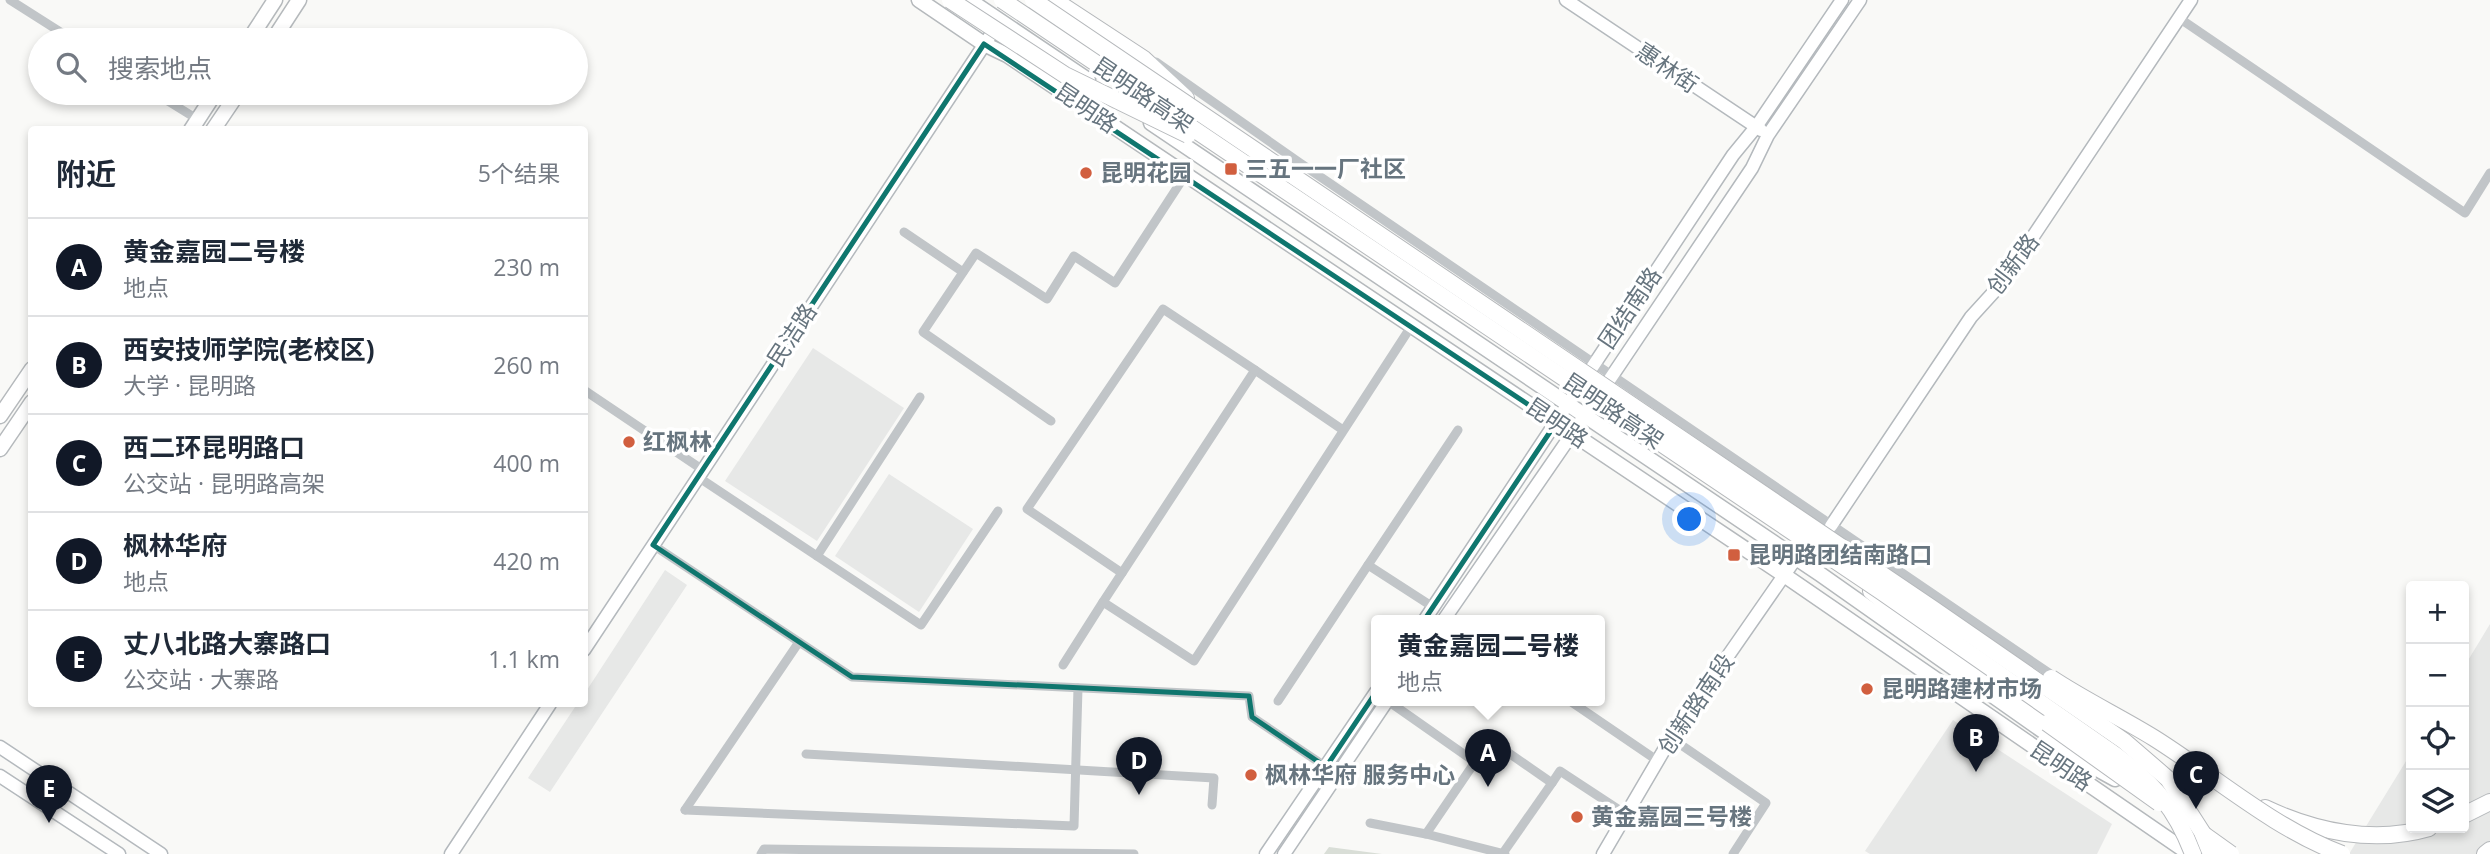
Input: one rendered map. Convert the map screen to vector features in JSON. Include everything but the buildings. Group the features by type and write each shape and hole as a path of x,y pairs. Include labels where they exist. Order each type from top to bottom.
{"highway":[{"path":"950,0 1065,75 1233,156"},
{"name":"昆明路高架","path":"1002,0 1831,558 2145,777 2161,794 2192,854"},
{"name":"昆明路高架","path":"1033,0 1933,609 2147,759 2168,779 2185,803 2211,854"},
{"path":"1054,0 1144,59 1208,118"},
{"path":"1831,558 1944,652 2231,854"},
{"path":"1933,609 1987,636 2054,681 2153,738 2313,843 2342,854"},
{"path":"2237,794 2289,818 2324,830 2379,836 2407,833"},
{"path":"2469,812 2490,802"},
{"path":"2485,854 2490,850"}],"main road":[{"path":"257,28 275,0"},
{"path":"280,28 299,0"},
{"name":"昆明路","path":"919,0 984,44 1007,55 1412,325 2192,854"},
{"name":"昆明路","path":"969,0 1796,558 2096,769 2188,820 2239,854"},
{"name":"惠林街","path":"1566,0 1768,135"},
{"name":"团结南路","path":"1428,615 1732,156 1756,127 1842,0"},
{"name":"团结南路","path":"1447,615 1752,168 1768,135 1860,0"},
{"name":"创新路","path":"1831,526 1971,317 2002,283 2191,0"},
{"name":"民洁路","path":"588,644 1000,21"},
{"path":"194,124 207,105"},
{"path":"217,126 230,105"},
{"path":"0,416 28,375"},
{"path":"0,450 28,408"},
{"name":"创新路南段","path":"1603,854 1671,738 1796,558"},
{"path":"1266,854 1371,699"},
{"path":"1284,854 1384,706"},
{"path":"452,854 548,707"},
{"path":"0,747 161,854"},
{"path":"0,776 119,854"}],"street":[{"path":"10,0 54,28"},
{"path":"1065,0 1831,526 2321,854"},
{"path":"2179,18 2465,213 2490,173"},
{"path":"170,105 194,124"},
{"path":"1051,421 923,332 976,253 1047,299 1074,256 1115,284 1186,174"},
{"path":"904,232 963,272"},
{"path":"1122,573 1027,509 1163,309 1343,430"},
{"path":"1103,602 1194,660 1412,325"},
{"path":"1062,665 1255,370"},
{"path":"588,393 817,556 921,625 998,511"},
{"path":"817,556 920,397"},
{"path":"1278,701 1458,430"},
{"path":"1796,558 1831,526"},
{"path":"653,545 852,677 1249,696 1252,717 1326,766"},
{"path":"1368,565 1433,607"},
{"path":"799,642 685,810 1074,826 1077,688"},
{"path":"1394,706 1475,762"},
{"path":"1577,706 1658,761"},
{"path":"2096,769 2125,724"},
{"path":"1671,738 1766,803 1733,854"},
{"path":"1426,834 1490,740 1552,783"},
{"path":"806,754 1213,778 1212,805"},
{"path":"1370,823 1504,854 1560,771 1627,815"},
{"path":"761,854 764,849 1134,854"}],"highlighted area":[{"path":"984,44 1556,423 1326,767 1252,717 1249,696 852,677 653,545"}],"shaded area":[{"path":"813,348 904,408 817,541 725,481"},
{"path":"889,474 973,529 919,612 835,556"},
{"path":"665,570 687,585 550,792 528,778 575,707 588,707 588,688"},
{"path":"2490,624 2490,854 2349,854 2406,761 2406,833 2469,833 2469,659"},
{"path":"1953,720 2112,824 2097,854 1870,854 1865,851"},
{"path":"1329,847 1382,854 1324,854"}],"place":[{"name":"三五一一厂社区","path":"1231,169"},
{"name":"昆明花园","path":"1086,173"},
{"name":"红枫林","path":"629,442"},
{"name":"昆明路团结南路口","path":"1734,555"},
{"name":"昆明路建材市场","path":"1867,689"},
{"name":"西安技师学院(老校区)","path":"1976,772"},
{"name":"枫林华府 服务中心","path":"1251,775"},
{"name":"黄金嘉园二号楼","path":"1488,787"},
{"name":"枫林华府","path":"1139,795"},
{"name":"西二环昆明路口","path":"2196,809"},
{"name":"黄金嘉园三号楼","path":"1577,817"},
{"name":"丈八北路大寨路口","path":"49,823"}]}
